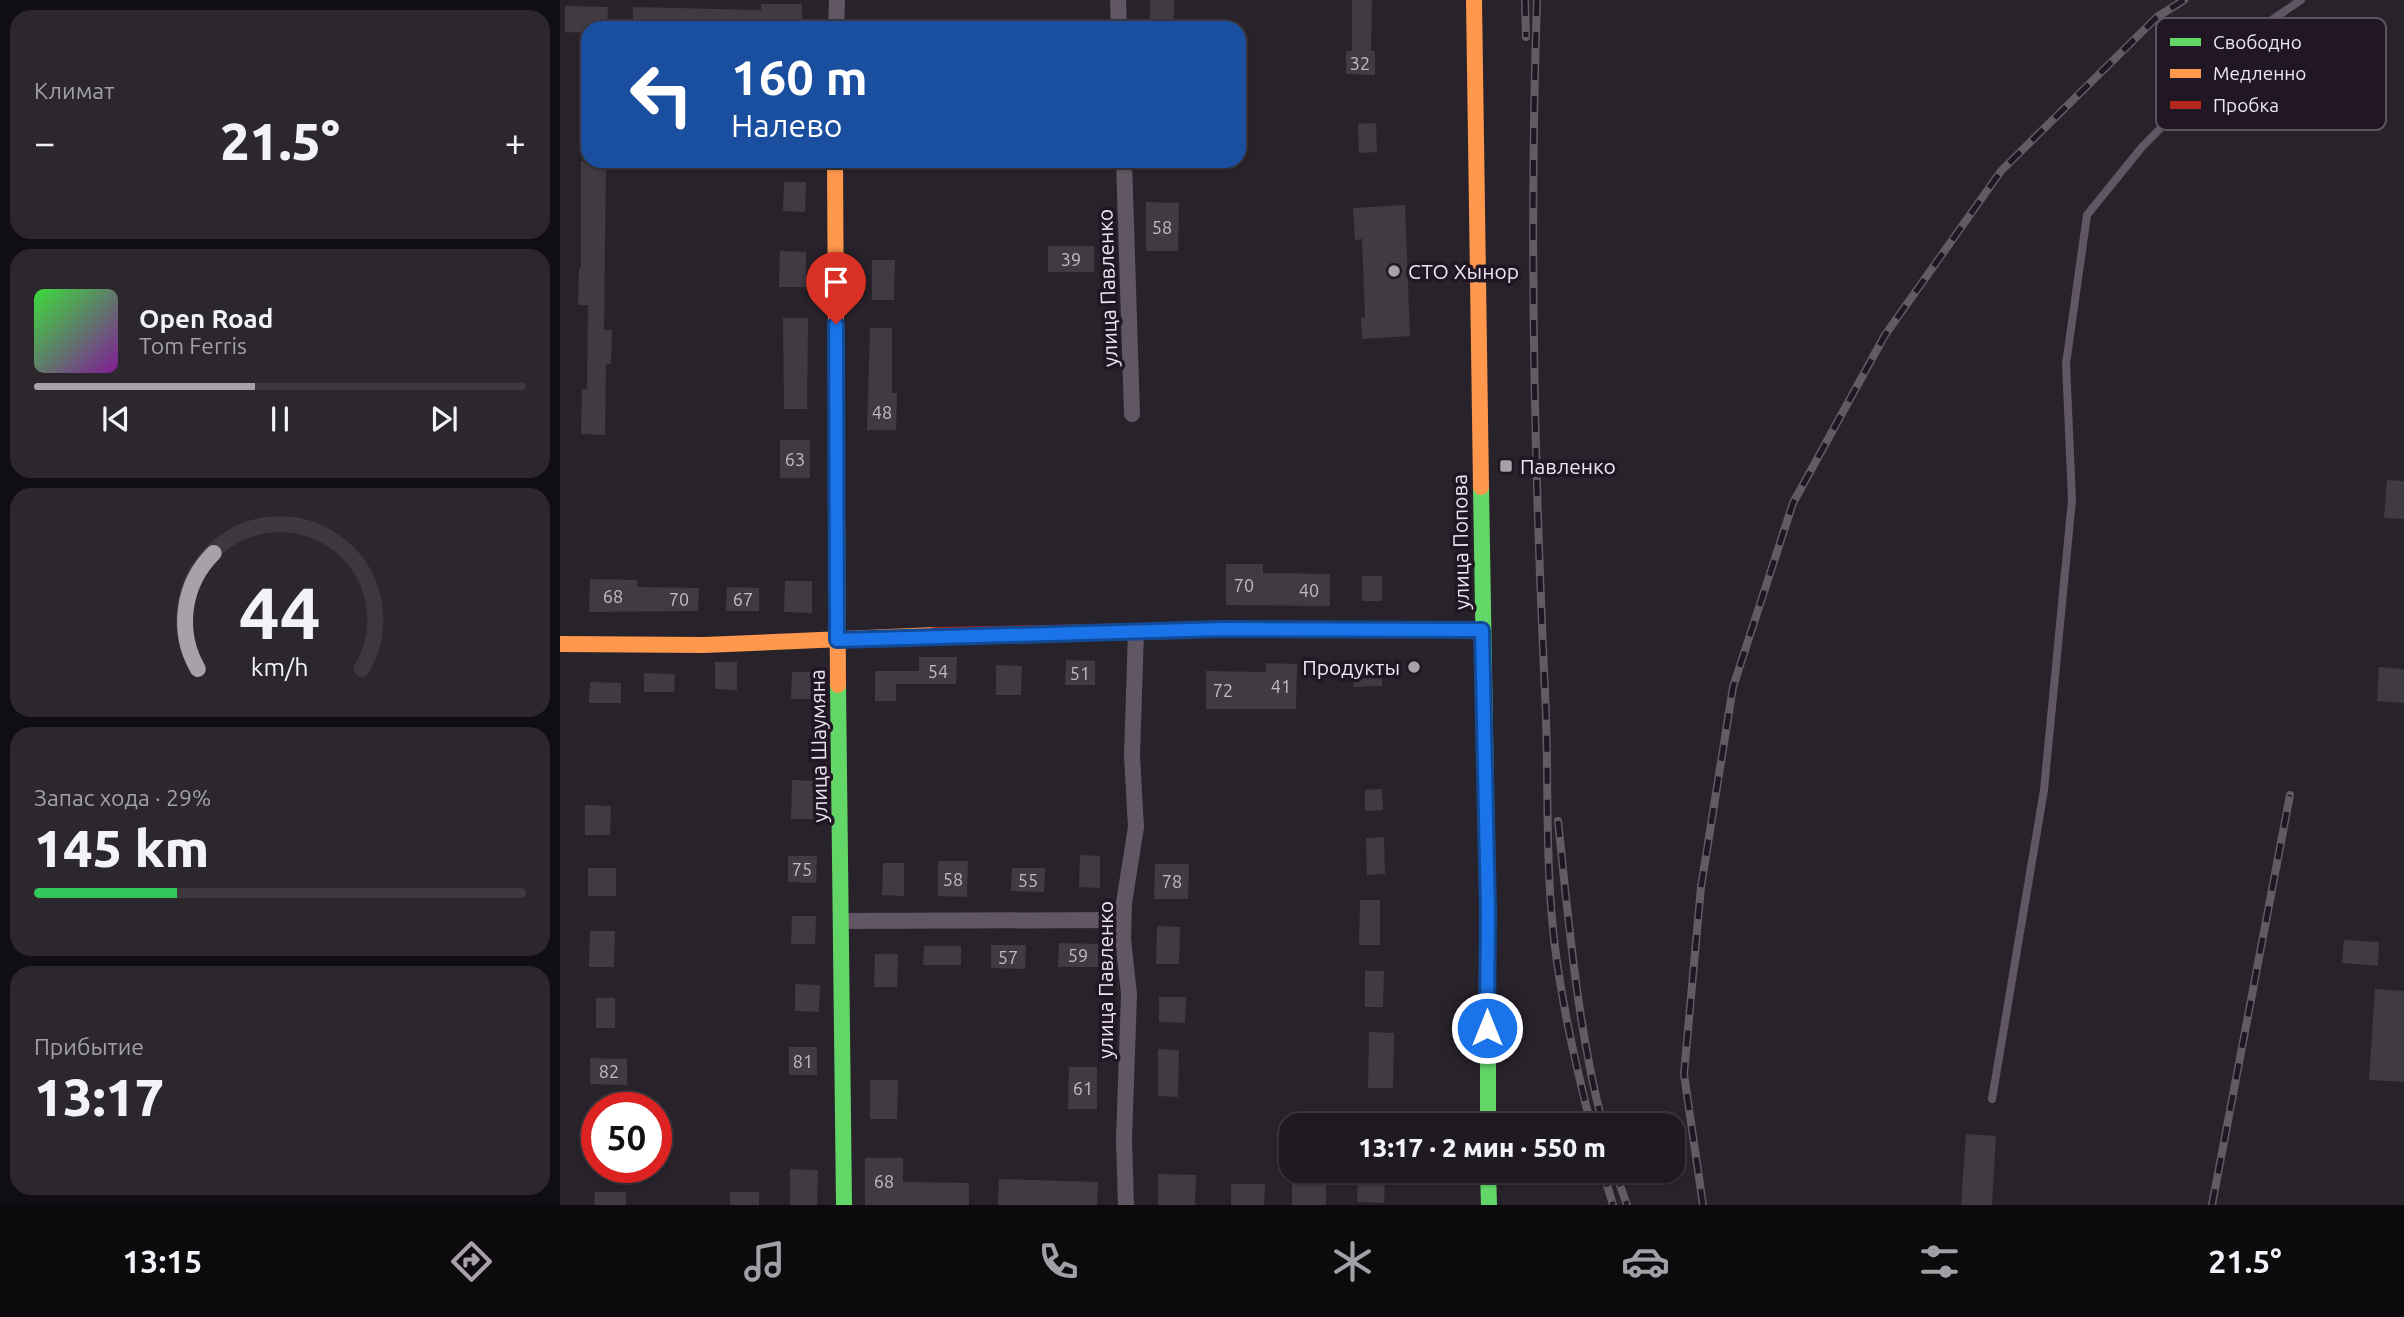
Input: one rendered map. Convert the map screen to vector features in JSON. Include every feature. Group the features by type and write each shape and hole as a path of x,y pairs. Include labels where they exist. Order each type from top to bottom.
{"street":[{"path":"836,21 837,0"},
{"path":"1118,0 1119,21"},
{"name":"улица Попова","path":"1474,0 1488,911 1488,1113"},
{"name":"улица Шаумяна","path":"835,168 837,640 844,1205"},
{"name":"улица Павленко","path":"1124,168 1132,414"},
{"path":"560,645 704,645 1136,631 1482,630"},
{"name":"улица Павленко","path":"1126,1205 1124,1140 1129,994 1123,920 1136,827 1132,755 1136,631"},
{"path":"841,921 1123,920"},
{"path":"1488,1183 1489,1205"}],"lane":[{"path":"2275,18 2301,0"},
{"path":"1992,1099 2044,790 2072,500 2066,363 2087,215 2159,130"}],"building":[{"path":"1150,0 1174,0 1174,21 1150,21"},
{"path":"1352,0 1372,0 1371,51 1375,51 1375,75 1346,74 1346,51 1352,51"},
{"path":"761,4 802,4 802,21 633,21 633,7 761,10"},
{"path":"565,6 608,7 607,21 581,21 581,33 565,32"},
{"path":"1376,123 1377,152 1359,153 1358,124"},
{"path":"581,168 606,168 604,330 612,330 611,364 606,364 605,435 581,434 582,389 587,389 588,305 578,305 581,268"},
{"path":"784,182 806,182 805,212 783,211"},
{"path":"1146,202 1179,203 1178,251 1146,251"},
{"path":"1405,205 1410,336 1362,339 1361,318 1365,317 1362,239 1355,240 1353,208"},
{"path":"1048,246 1094,246 1094,272 1048,272"},
{"path":"780,251 806,252 806,287 779,287"},
{"path":"872,260 895,260 894,300 872,300"},
{"path":"783,318 808,318 807,409 784,409"},
{"path":"870,328 892,328 892,393 897,393 896,430 867,430"},
{"path":"780,440 810,440 810,478 780,478"},
{"path":"2387,480 2404,481 2404,519 2384,518"},
{"path":"1226,564 1263,564 1263,573 1330,574 1330,606 1226,605"},
{"path":"1362,576 1382,576 1382,601 1362,601"},
{"path":"590,579 637,580 637,587 699,588 698,611 589,612"},
{"path":"785,581 812,581 812,613 784,612"},
{"path":"727,587 759,588 759,611 726,611"},
{"path":"919,657 957,657 956,684 896,684 896,701 875,701 875,671 919,671"},
{"path":"1066,660 1095,661 1095,685 1065,685"},
{"path":"1382,661 1382,686 1353,687 1353,662"},
{"path":"715,662 737,662 737,690 715,689"},
{"path":"1266,663 1297,664 1296,709 1206,709 1206,671 1266,672"},
{"path":"996,665 1022,666 1021,695 996,695"},
{"path":"2379,667 2404,669 2404,703 2377,701"},
{"path":"792,672 812,672 812,699 791,699"},
{"path":"644,673 675,674 674,692 644,692"},
{"path":"590,682 621,683 621,703 589,703"},
{"path":"792,780 818,781 817,819 791,819"},
{"path":"1382,789 1383,810 1365,811 1365,790"},
{"path":"585,805 611,806 610,835 585,835"},
{"path":"1384,837 1385,874 1367,875 1366,838"},
{"path":"1080,855 1100,856 1100,888 1079,887"},
{"path":"788,856 817,856 816,883 788,882"},
{"path":"938,861 968,861 967,897 938,896"},
{"path":"883,863 904,863 904,896 882,895"},
{"path":"1155,864 1189,864 1188,899 1154,899"},
{"path":"588,868 616,868 616,896 588,896"},
{"path":"1012,868 1045,868 1044,892 1011,891"},
{"path":"1360,900 1380,900 1380,945 1359,945"},
{"path":"792,916 816,916 815,944 791,944"},
{"path":"1157,926 1180,927 1179,964 1156,964"},
{"path":"590,931 615,931 614,967 589,967"},
{"path":"2344,940 2379,942 2378,966 2342,963"},
{"path":"1059,943 1098,944 1098,967 1058,967"},
{"path":"991,945 1026,945 1025,969 991,968"},
{"path":"924,946 961,946 961,965 923,965"},
{"path":"875,954 898,954 897,987 874,987"},
{"path":"1365,971 1384,971 1383,1007 1365,1007"},
{"path":"795,984 820,985 819,1012 795,1011"},
{"path":"2375,989 2404,991 2404,1082 2369,1080"},
{"path":"1159,997 1186,997 1185,1023 1159,1022"},
{"path":"596,998 615,998 615,1028 596,1028"},
{"path":"1369,1032 1394,1033 1393,1088 1368,1088"},
{"path":"789,1047 817,1047 817,1075 789,1075"},
{"path":"1158,1049 1179,1050 1178,1097 1158,1096"},
{"path":"590,1058 627,1059 627,1085 590,1084"},
{"path":"1069,1067 1097,1067 1097,1109 1068,1109"},
{"path":"870,1080 898,1080 897,1119 870,1119"},
{"path":"1966,1134 1996,1136 1992,1205 1961,1205"},
{"path":"865,1158 903,1158 903,1182 969,1183 969,1205 865,1205"},
{"path":"790,1169 818,1170 817,1205 790,1205"},
{"path":"1158,1174 1196,1175 1195,1205 1158,1205"},
{"path":"999,1179 1098,1182 1097,1205 998,1205"},
{"path":"1358,1183 1385,1183 1384,1203 1357,1202"},
{"path":"1231,1184 1265,1184 1264,1205 1231,1205"},
{"path":"1292,1184 1326,1184 1326,1205 1292,1205"},
{"path":"595,1192 626,1192 626,1205 594,1205"},
{"path":"730,1192 759,1192 759,1205 730,1205"}],"railway":[{"path":"1525,0 1526,37"},
{"path":"1537,0 1533,173 1534,346 1550,891 1562,997 1588,1113"},
{"path":"1703,1205 1684,1074 1701,887 1733,687 1793,503 1885,335 2001,171 2157,17 2184,0"},
{"path":"2212,1205 2290,795"},
{"path":"1558,821 1580,1012 1600,1113"},
{"path":"1607,1183 1613,1205"},
{"path":"1619,1183 1627,1205"}],"traffic: fast":[{"path":"1481,487 1488,911 1488,1113"},
{"path":"1246,629 1482,630"},
{"path":"838,685 844,1205"},
{"path":"1488,1183 1489,1205"}],"traffic: slow":[{"path":"1474,0 1481,487"},
{"path":"835,168 838,685"},
{"path":"560,644 704,645 935,635"}],"traffic: jam":[{"path":"935,635 1246,629"}],"place":[{"name":"СТО Хынор","path":"1394,271"},
{"name":"Павленко","path":"1506,466"},
{"name":"Продукты","path":"1414,667"}],"route":[{"path":"836,324 837,640 1222,629 1482,630 1486,745 1487,1028"}]}
